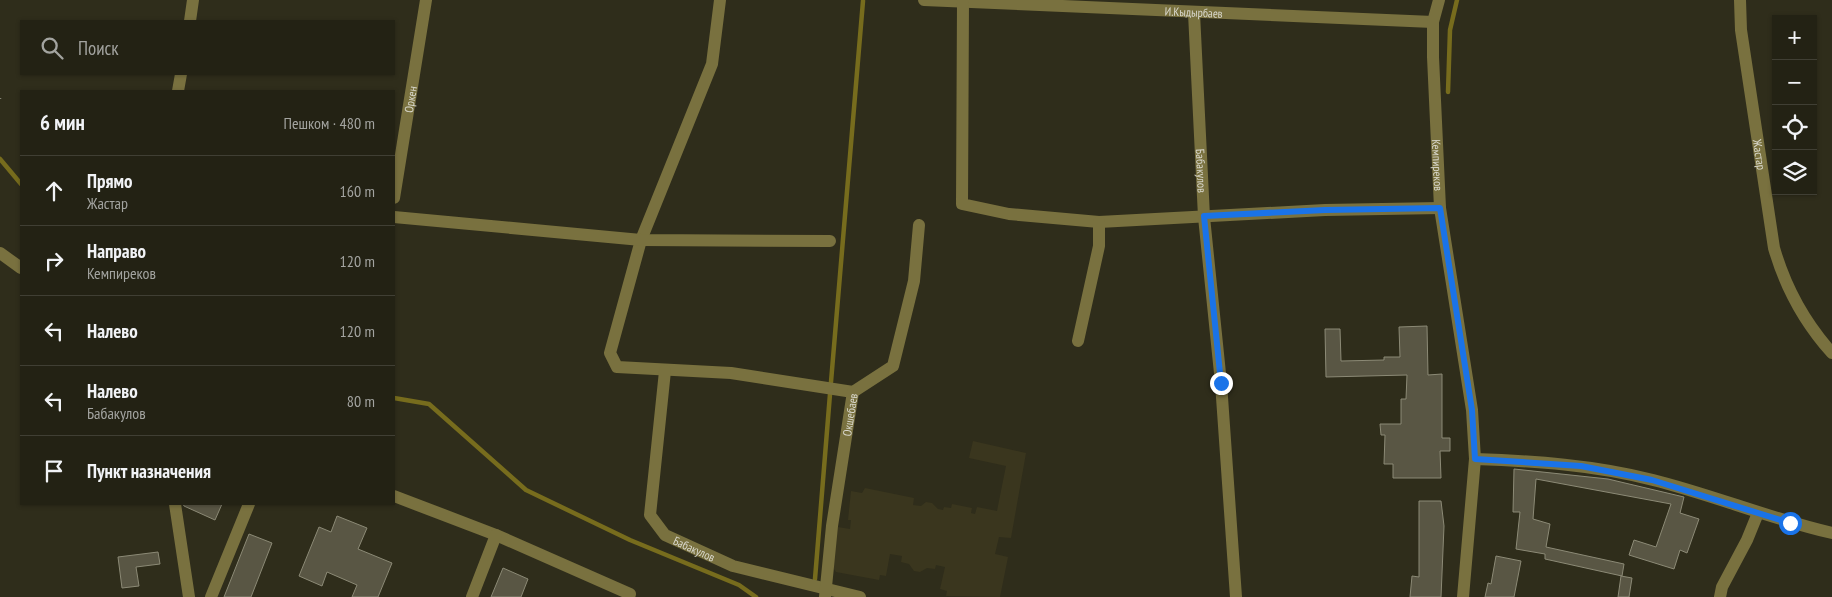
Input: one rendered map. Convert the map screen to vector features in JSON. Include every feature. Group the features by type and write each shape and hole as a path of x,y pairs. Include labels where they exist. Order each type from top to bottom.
{"street":[{"path":"190,20 193,0"},
{"name":"Оркен","path":"395,192 426,0"},
{"path":"720,0 712,64 641,240 610,353 617,368 731,373 853,392"},
{"name":"И.Кыдырбаев","path":"924,0 1434,22"},
{"name":"Кемпиреков","path":"1439,0 1434,22 1432,57 1440,208 1472,410 1475,459 1462,597"},
{"name":"Жастар","path":"1740,0 1741,30 1774,248 1780,270 1814,332 1832,353"},
{"path":"963,2 962,204 1009,214 1099,222 1325,210 1440,208"},
{"name":"Бабакулов","path":"1194,13 1204,216 1221,383 1236,597"},
{"path":"178,90 181,75"},
{"path":"395,217 641,240 830,241"},
{"path":"1078,342 1098,246 1099,222"},
{"name":"Окшебаев","path":"826,592 832,526 853,392 893,366 914,281 919,225"},
{"path":"0,253 20,267"},
{"name":"Бабакулов","path":"665,371 650,515 665,535 732,566 826,592 860,597"},
{"path":"1475,459 1581,466 1644,478 1758,513 1832,533"},
{"path":"395,496 496,535 630,594 629,597"},
{"path":"175,505 189,597"},
{"path":"211,597 249,505"},
{"path":"1720,597 1722,587 1747,540 1758,513"},
{"path":"472,597 496,535"}],"shaded area":[{"path":"973,441 1026,453 1011,538 999,537 995,554 1008,557 1000,597 946,596 947,591 940,589 945,567 936,565 935,569 927,568 920,572 914,571 909,564 901,562 902,556 890,554 886,576 880,575 879,580 836,572 834,569 832,526 850,529 851,520 848,520 851,491 862,493 865,488 914,498 913,505 921,506 926,502 932,503 938,509 943,510 944,507 951,508 952,504 972,508 971,513 975,514 977,507 997,511 1006,466 969,458"}],"building":[{"path":"1427,326 1428,375 1442,374 1442,438 1450,438 1450,451 1440,451 1441,478 1393,478 1393,464 1384,464 1385,435 1381,435 1380,424 1401,424 1401,399 1406,399 1407,375 1326,377 1325,329 1340,329 1341,361 1384,360 1384,357 1400,357 1399,327"},
{"path":"1514,469 1608,479 1684,497 1680,513 1699,519 1687,553 1680,550 1674,569 1629,555 1634,540 1656,547 1671,504 1536,479 1533,519 1550,524 1546,547 1624,564 1622,576 1545,559 1545,554 1516,549 1520,512 1513,512"},
{"path":"1419,501 1441,501 1444,526 1441,597 1410,597 1412,576 1419,577"},
{"path":"184,505 222,505 215,520"},
{"path":"337,516 367,528 358,549 392,563 378,597 352,597 357,585 327,572 322,586 299,576 319,527 331,532"},
{"path":"249,534 272,543 251,597 224,597"},
{"path":"158,552 160,564 136,567 139,586 122,588 118,557"},
{"path":"1496,556 1521,561 1514,597 1485,597 1488,583 1491,584"},
{"path":"503,568 528,579 521,597 491,597"},
{"path":"1621,576 1632,578 1629,597 1618,597"}],"waterway":[{"path":"1448,92 1450,30 1457,0"},
{"path":"831,382 863,1"},
{"path":"0,159 20,183"},
{"path":"815,579 830,394"},
{"path":"395,398 429,404 526,490 630,540 739,585 756,597"}],"route":[{"path":"1221,383 1204,216 1325,210 1440,208 1472,410 1475,459 1520,460 1581,466 1652,480 1790,523"}]}
